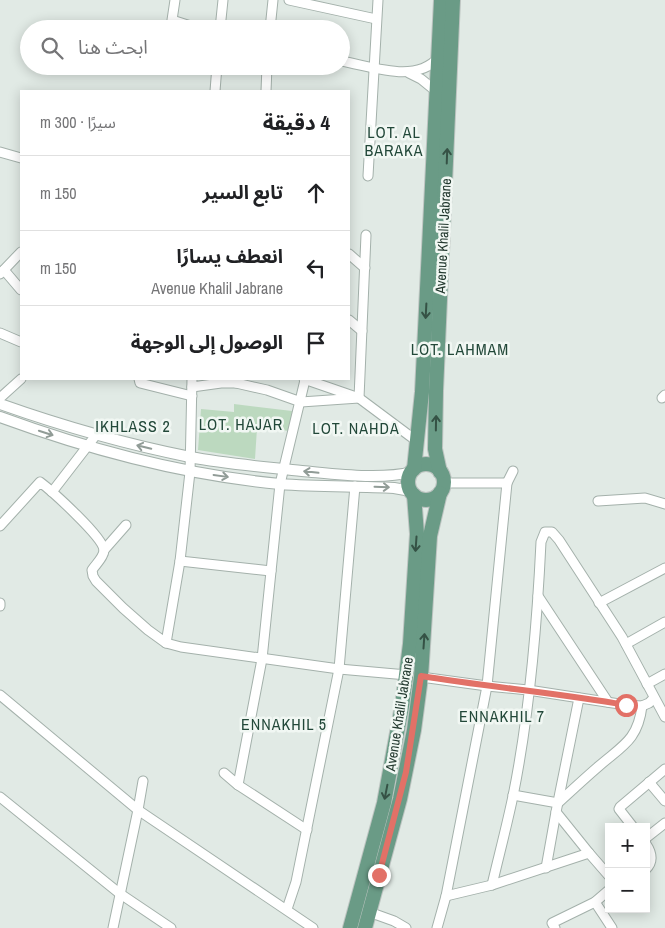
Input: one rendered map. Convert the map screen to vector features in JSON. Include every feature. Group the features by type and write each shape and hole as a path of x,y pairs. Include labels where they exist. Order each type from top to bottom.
{"main road":[{"name":"Avenue Khalil Jabrane","path":"413,470 418,442 422,392 441,0"},
{"name":"Avenue Khalil Jabrane","path":"365,928 406,772 421,676 430,536 441,483 435,449 436,391 453,0"},
{"path":"425,464 431,465 441,483 430,499 419,498 412,493 408,480 413,470 425,464"},
{"name":"Avenue Khalil Jabrane","path":"350,928 384,803 407,675 417,534 412,493"}],"street":[{"path":"172,20 175,0"},
{"path":"221,20 223,0"},
{"path":"271,20 272,0"},
{"path":"289,0 376,20"},
{"path":"368,176 378,0"},
{"path":"409,73 430,66 438,58"},
{"path":"350,63 409,73 421,79 437,92"},
{"path":"215,90 216,75"},
{"path":"266,90 267,75"},
{"path":"0,152 20,158"},
{"path":"359,398 366,235"},
{"path":"20,253 2,272 20,289"},
{"path":"350,255 365,268"},
{"path":"350,321 362,331"},
{"path":"0,333 20,342"},
{"path":"0,398 20,380"},
{"path":"138,380 140,383 192,387 236,381 300,402 359,398"},
{"path":"238,785 262,658 280,484 304,380"},
{"path":"307,380 359,398 418,442"},
{"path":"166,642 180,561 190,472 192,387"},
{"path":"0,404 96,435 191,457 262,467 394,476 413,470"},
{"path":"0,417 89,446 190,472 280,484 394,488 412,493"},
{"path":"52,492 96,435"},
{"path":"437,928 446,896 487,686 507,483 513,471"},
{"path":"0,526 40,482 95,534 104,550"},
{"path":"441,483 507,483"},
{"path":"287,909 296,882 339,670 355,486"},
{"path":"598,501 645,498 665,504"},
{"path":"126,525 104,550 92,570 93,576 138,622 166,642 181,647 339,670 407,675"},
{"path":"492,885 513,795 528,690 538,595 541,542 544,534 549,531 555,535 626,644 665,717"},
{"path":"180,561 271,571"},
{"path":"599,603 665,568"},
{"path":"538,595 608,702"},
{"path":"626,644 665,622"},
{"path":"648,684 665,674"},
{"path":"421,676 626,705 642,706 654,698"},
{"path":"0,695 138,810 313,928"},
{"path":"546,868 579,698"},
{"path":"557,807 600,765 624,746 638,726 642,706"},
{"path":"630,823 619,809 620,807 665,769"},
{"path":"224,774 307,830"},
{"path":"112,928 143,781"},
{"path":"649,782 665,802"},
{"path":"513,795 557,807 589,854 605,872"},
{"path":"0,797 119,893 170,928"},
{"path":"650,835 665,823"},
{"path":"446,896 492,885 589,854"},
{"path":"555,928 552,923 595,902 605,893"},
{"path":"595,902 612,928"},
{"path":"369,912 394,921 406,928"}],"green space":[{"path":"234,404 292,411 290,431 257,428 255,459 198,450 201,409 234,412"}],"district":[{"name":"LOT. AL BARAKA","path":"394,141"},
{"name":"LOT. LAHMAM","path":"460,349"},
{"name":"LOT. HAJAR","path":"241,424"},
{"name":"IKHLASS 2","path":"133,426"},
{"name":"LOT. NAHDA","path":"356,428"},
{"name":"ENNAKHIL 7","path":"502,716"},
{"name":"ENNAKHIL 5","path":"284,724"}],"route":[{"path":"379,875 406,772 421,676 626,705"}]}
